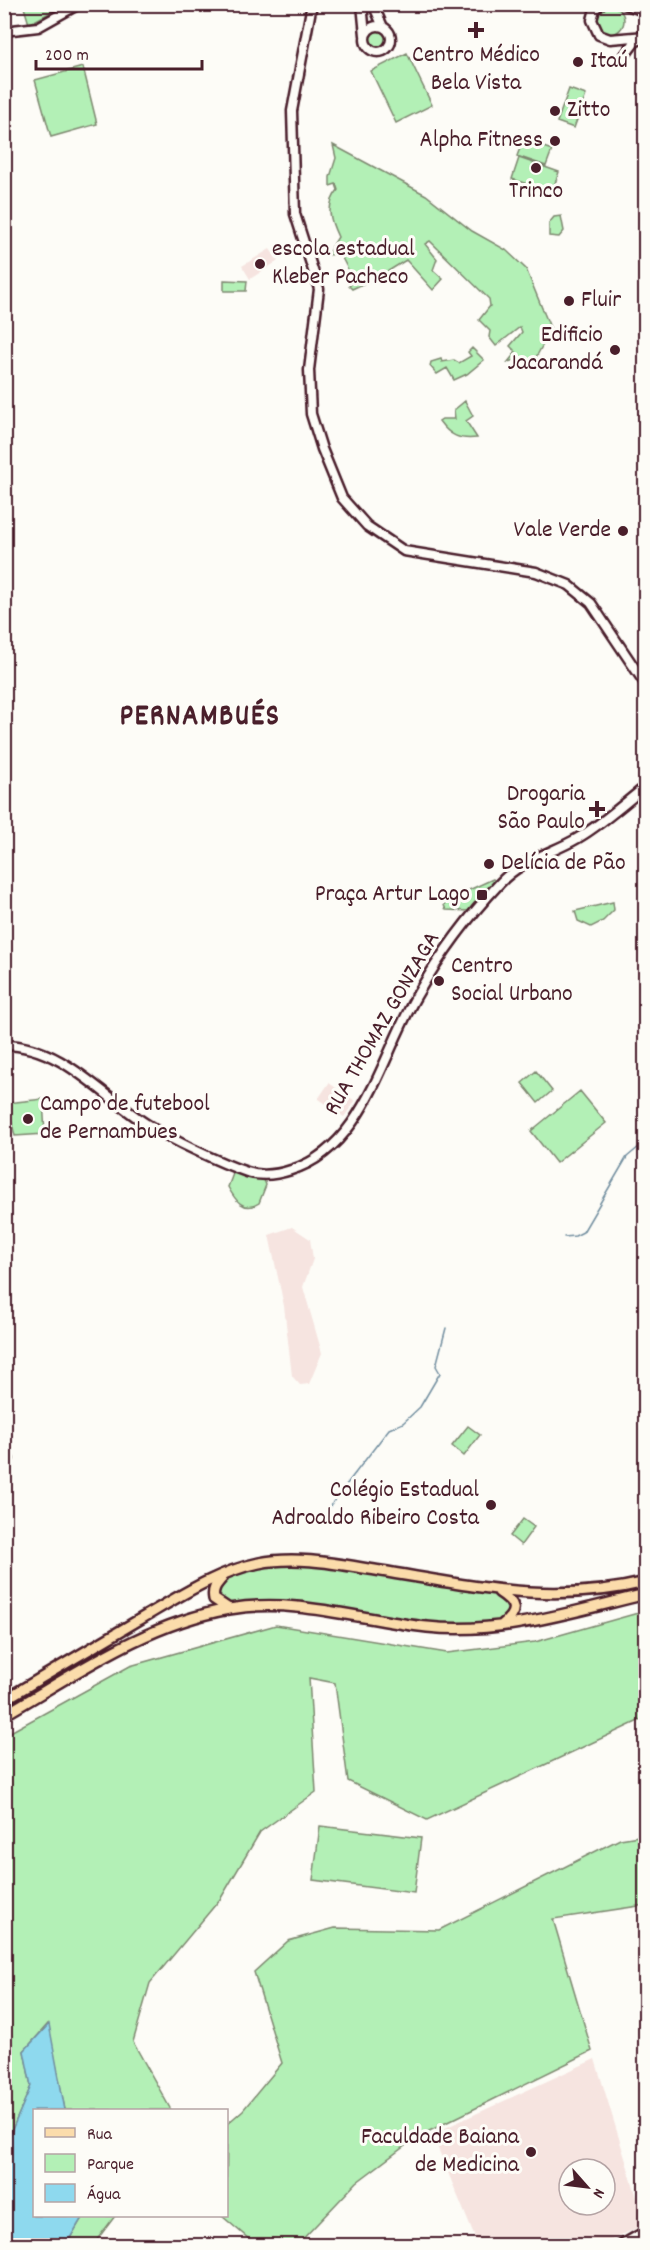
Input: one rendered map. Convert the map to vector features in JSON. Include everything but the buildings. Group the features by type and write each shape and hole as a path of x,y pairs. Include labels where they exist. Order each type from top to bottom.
{"main road":[{"path":"4,1700 184,1594 229,1572 260,1563 281,1561 328,1563 497,1591 574,1594 645,1582"},
{"path":"229,1572 213,1591 214,1599 229,1609"},
{"path":"497,1591 512,1601 515,1607 514,1614 500,1626"},
{"path":"4,1715 135,1639 175,1623 229,1609 290,1606 427,1627 500,1626 541,1620 645,1594"}],"street":[{"path":"4,31 38,27 78,4"},
{"path":"312,4 292,111 295,214 319,289 309,370 311,414 342,498 368,526 404,551 536,572 569,585 598,612 645,685"},
{"path":"362,4 369,48 383,51 390,45 391,38 383,27 373,4"},
{"path":"601,4 596,9 592,20 599,35 610,39 645,37"},
{"path":"624,4 645,12"},
{"path":"366,35 373,27 383,27"},
{"path":"622,59 635,42 645,37"},
{"name":"RUA THOMAZ GONZAGA","path":"4,1045 34,1050 63,1064 149,1126 239,1169 264,1175 300,1167 327,1151 349,1126 369,1094 401,1023 418,993 462,926 496,887 522,864 588,832 645,786"},
{"path":"4,1468 8,1459 5,1449"},
{"path":"620,2246 645,2231"},
{"path":"635,2246 645,2240"}],"shaded area":[{"name":"escola estadual Kleber Pacheco","path":"270,249 278,261 250,279 242,266"},
{"path":"329,1083 355,1101 344,1117 318,1099"},
{"path":"292,1227 310,1239 313,1259 303,1287 322,1353 309,1384 300,1385 292,1376 284,1306 269,1235"},
{"name":"Faculdade Baiana de Medicina","path":"595,2059 645,2224 601,2245 478,2245 432,2134"}],"green space":[{"path":"23,4 64,5 29,24"},
{"path":"610,6 620,10 624,20 620,30 610,34 600,30 596,20 600,10"},
{"path":"378,31 384,34 387,40 384,46 378,49 372,46 369,40 372,34"},
{"path":"407,53 432,105 396,123 371,71"},
{"path":"83,67 97,124 51,137 35,80"},
{"path":"569,89 586,95 574,128 557,122"},
{"path":"523,140 552,150 546,166 517,156"},
{"path":"333,145 426,195 472,231 506,250 526,269 551,330 530,368 522,358 508,362 516,352 510,346 522,332 520,327 496,346 489,337 490,331 479,320 490,306 489,299 430,241 425,244 437,259 433,270 443,279 433,290 406,260 382,275 352,289 349,286 354,281 340,254 327,255 338,237 330,213 331,202 338,190 336,184 330,186 330,177 336,158"},
{"path":"519,158 559,172 552,192 512,179"},
{"path":"561,216 564,231 559,237 549,236 549,223 554,217"},
{"path":"224,280 247,281 246,291 224,291"},
{"path":"472,348 484,360 467,374 454,380 447,368 437,374 430,366 431,362 441,359 442,362 454,360 459,363 471,356 468,352"},
{"path":"465,401 473,416 466,421 477,438 455,436 439,421 455,419 454,410"},
{"path":"493,879 495,881 469,911 446,910 444,905 447,900"},
{"path":"613,902 614,910 603,921 591,927 578,921 575,911"},
{"path":"536,1071 552,1091 538,1103 522,1083"},
{"path":"580,1091 606,1123 556,1163 531,1131"},
{"name":"Campo de futebool de Pernambues","path":"43,1099 45,1134 15,1136 7,1103"},
{"path":"234,1171 263,1177 266,1185 259,1203 249,1207 240,1204 228,1187"},
{"path":"468,1426 480,1435 464,1456 452,1446"},
{"path":"523,1519 534,1527 521,1545 510,1536"},
{"path":"281,1561 497,1591 512,1601 505,1622 455,1628 307,1607 220,1604 215,1586 229,1572"},
{"path":"645,1611 645,1718 427,1820 348,1781 335,1683 309,1678 316,1792 260,1832 221,1898 150,1983 133,2042 170,2109 65,2109 48,2024 24,2051 31,2086 5,2146 5,1735 130,1666 276,1625 447,1653 535,1642"},
{"path":"320,1826 421,1838 414,1893 313,1880"},
{"path":"645,1835 645,1905 553,1919 592,2051 417,2137 357,2182 297,2245 256,2245 223,2217 228,2217 228,2123 243,2110 282,2063 254,1972 288,1941 335,1928 439,1930 620,1839"},
{"path":"82,2217 114,2217 93,2245 66,2245"}],"water":[{"path":"49,2024 65,2109 33,2109 33,2217 82,2217 66,2245 5,2244 5,2146 31,2086 24,2051"}],"waterway":[{"path":"564,1237 575,1236 583,1232 627,1157 646,1141"},
{"path":"327,1514 333,1502 389,1429 403,1423 420,1407 440,1373 436,1366 446,1328"}],"place":[{"name":"Centro Médico Bela Vista","path":"476,30"},
{"name":"Itaú","path":"578,62"},
{"name":"Zitto","path":"555,111"},
{"name":"Alpha Fitness","path":"555,141"},
{"name":"Trinco","path":"536,168"},
{"name":"escola estadual Kleber Pacheco","path":"260,264"},
{"name":"Fluir","path":"569,301"},
{"name":"Edificio Jacarandá","path":"615,350"},
{"name":"Vale Verde","path":"623,531"},
{"name":"Drogaria São Paulo","path":"597,809"},
{"name":"Delícia de Pão","path":"489,864"},
{"name":"Praça Artur Lago","path":"482,895"},
{"name":"Centro Social Urbano","path":"439,981"},
{"name":"Campo de futebool de Pernambues","path":"28,1119"},
{"name":"Colégio Estadual Adroaldo Ribeiro Costa","path":"491,1505"},
{"name":"Faculdade Baiana de Medicina","path":"531,2152"}],"district":[{"name":"PERNAMBUÉS","path":"200,718"}]}
